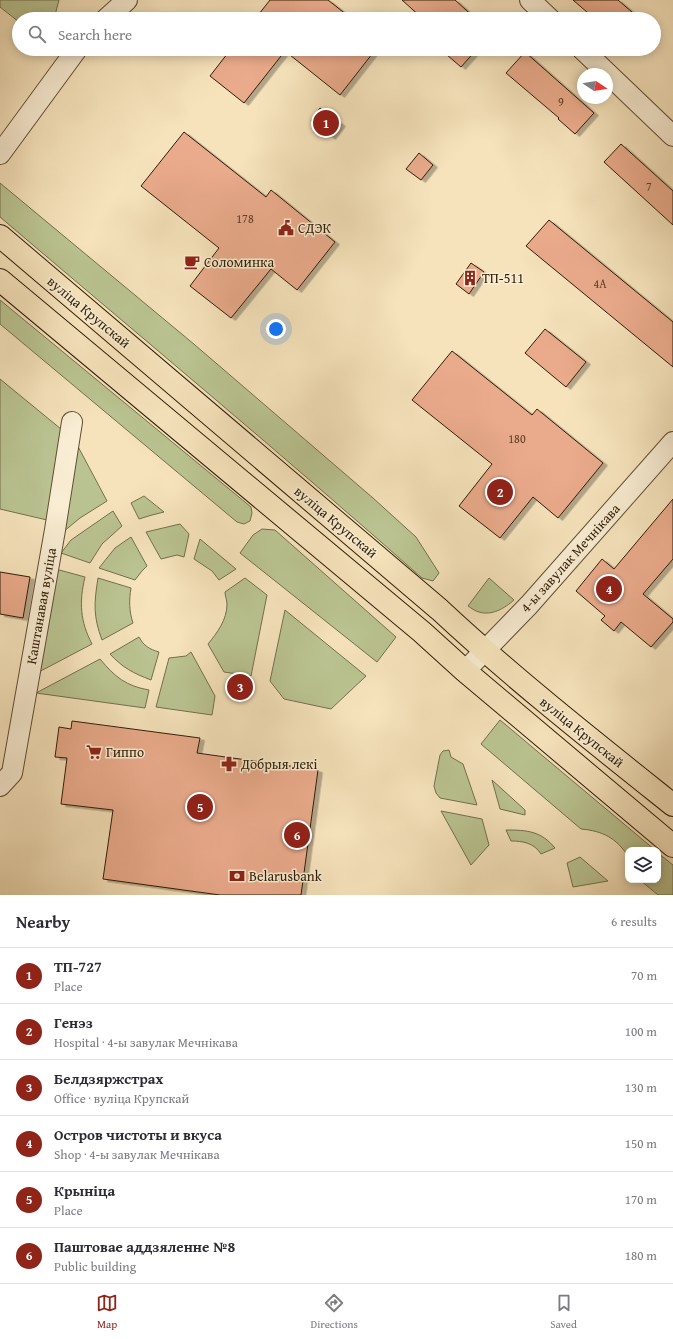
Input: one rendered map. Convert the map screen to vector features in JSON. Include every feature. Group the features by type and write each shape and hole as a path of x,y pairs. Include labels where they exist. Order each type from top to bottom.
{"main road":[{"name":"вуліца Крупскай","path":"0,236 440,610 484,651 673,806"},
{"name":"вуліца Крупскай","path":"0,280 422,632 465,671 673,846"}],"street":[{"path":"114,12 127,0"},
{"path":"530,0 543,12"},
{"path":"0,154 72,56"},
{"path":"589,56 673,136"},
{"name":"Каштанавая вуліца","path":"0,786 12,773 55,530 72,422"},
{"name":"4-ы завулак Мечнікава","path":"465,671 528,605 673,442"}],"green space":[{"path":"0,0 59,0 56,12 12,12 12,16 0,7"},
{"path":"0,183 195,345 373,498 416,537 439,573 433,581 422,578 265,441 0,217"},
{"path":"0,300 251,507 252,513 250,521 244,524 237,522 0,324"},
{"path":"0,379 61,429 47,520 0,509"},
{"path":"74,439 107,501 80,518 63,532"},
{"path":"144,496 164,512 139,519 131,503"},
{"path":"113,511 122,526 102,544 90,563 61,553 71,540"},
{"path":"180,524 189,534 184,557 177,555 161,559 146,532"},
{"path":"262,529 275,530 396,637 377,662 240,553 253,535"},
{"path":"131,537 147,566 135,580 99,568 115,548"},
{"path":"200,539 236,569 219,580 212,571 194,559"},
{"path":"52,568 85,577 81,603 85,627 92,644 35,674"},
{"path":"98,578 131,588 130,606 133,623 102,640 97,624 95,609"},
{"path":"245,578 267,595 251,676 224,672 208,644 218,631 227,610 225,592"},
{"path":"489,578 514,600 507,606 493,612 478,612 468,606"},
{"path":"285,610 366,676 331,709 284,699 270,681"},
{"path":"139,637 147,647 159,652 151,680 129,670 110,654"},
{"path":"191,652 215,696 212,715 156,707 169,658 186,656"},
{"path":"100,659 116,676 122,680 134,686 149,690 145,708 36,693"},
{"path":"500,720 651,847 625,847 625,852 619,844 608,836 581,829 481,744"},
{"path":"449,750 451,757 463,764 477,805 440,798 436,793 434,786 440,755 443,751"},
{"path":"492,780 525,810 525,815 500,809"},
{"path":"441,811 482,819 489,845 471,865"},
{"path":"506,830 521,830 539,835 550,842 555,848 541,854 535,847 528,843 511,841"},
{"path":"661,855 673,865 673,895 658,895 644,883 661,883"},
{"path":"580,857 608,881 573,887 567,863"}],"building":[{"path":"270,0 328,0 343,12 261,12"},
{"path":"402,0 455,0 468,12 415,12"},
{"path":"573,0 618,0 632,12 587,12"},
{"path":"226,56 281,56 244,103 210,76"},
{"path":"291,56 371,56 340,95"},
{"path":"448,56 471,56 461,67"},
{"path":"521,56 530,56 577,98 577,104 584,104 594,113 575,134 558,119 559,118 506,73"},
{"path":"320,108 341,124 331,137 311,121"},
{"path":"184,132 266,197 271,190 335,242 297,290 271,269 231,318 190,286 219,248 141,186"},
{"path":"621,144 673,191 673,225 604,162"},
{"path":"419,153 433,165 421,180 406,169"},
{"path":"549,220 673,322 673,367 526,246"},
{"name":"ТП-511","path":"471,263 484,272 469,294 456,284"},
{"path":"545,329 586,362 566,387 525,353"},
{"path":"452,351 532,415 537,409 603,463 558,518 533,497 500,538 459,506 492,464 412,400"},
{"path":"673,499 673,559 643,594 673,619 673,622 651,647 621,622 614,631 601,620 605,616 576,591 602,559 614,569"},
{"path":"0,572 30,577 23,618 0,614"},
{"path":"72,721 200,738 197,753 318,770 301,895 220,895 103,879 113,810 61,804 67,758 55,757 59,727 71,729"}],"place":[{"name":"ТП-727","path":"326,123"},
{"name":"СДЭК","path":"286,228"},
{"name":"Соломинка","path":"192,262"},
{"name":"ТП-511","path":"470,278"},
{"name":"Генэз","path":"500,492"},
{"name":"Остров чистоты и вкуса","path":"609,589"},
{"name":"Белдзяржстрах","path":"240,687"},
{"name":"Гиппо","path":"94,752"},
{"name":"Добрыя лекі","path":"229,764"},
{"name":"Крыніца","path":"200,807"},
{"name":"Паштовае аддзяленне №8","path":"297,835"},
{"name":"Belarusbank","path":"237,876"}]}
